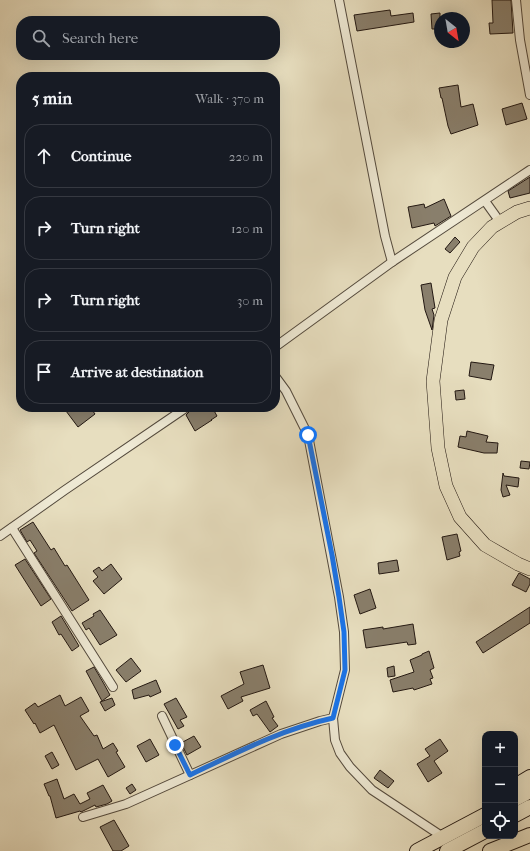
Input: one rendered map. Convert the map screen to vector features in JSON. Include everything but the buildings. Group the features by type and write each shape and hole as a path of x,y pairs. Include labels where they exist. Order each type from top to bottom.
{"highway":[{"path":"518,784 530,777"},
{"path":"518,797 530,791"},
{"path":"445,836 482,807"},
{"path":"518,813 530,807"},
{"path":"417,851 482,817"},
{"path":"447,851 482,833"},
{"path":"490,851 530,835"}],"main road":[{"path":"530,208 517,212 492,226 473,247 455,277 441,320 433,381 438,448 446,486 460,517 485,545 518,564 530,569"}],"street":[{"path":"339,0 385,236 392,262"},
{"path":"516,0 520,40 530,95"},
{"path":"280,343 392,262 530,170"},
{"path":"485,201 500,222"},
{"path":"280,383 286,391 308,435 339,597 344,632 345,670 333,718 335,740 340,753 372,790 445,836"},
{"path":"0,536 180,412"},
{"path":"12,528 113,687"},
{"path":"162,716 190,775"},
{"path":"83,816 126,804 281,734 333,718"}],"route":[{"path":"175,745 190,775 281,734 333,718 345,670 344,632 332,555 308,435"}]}
